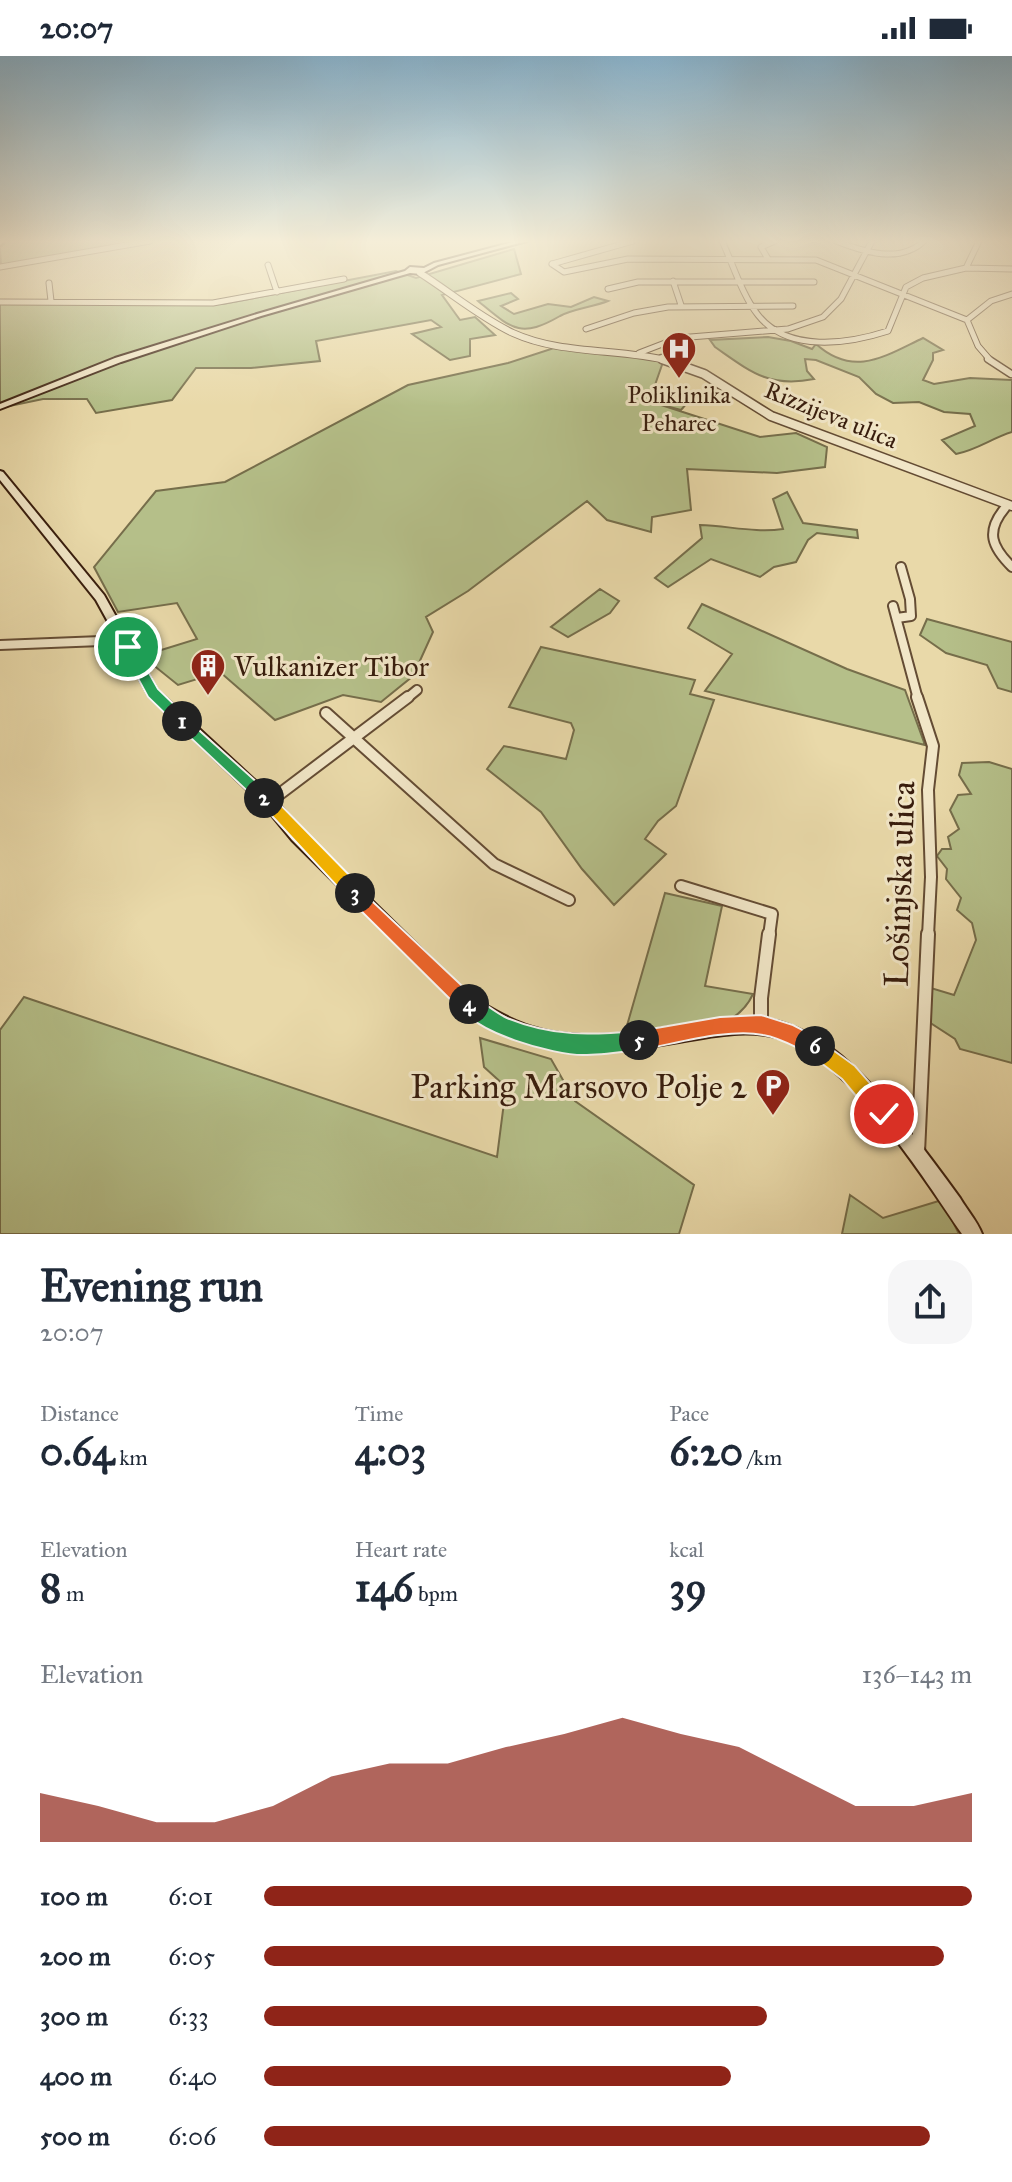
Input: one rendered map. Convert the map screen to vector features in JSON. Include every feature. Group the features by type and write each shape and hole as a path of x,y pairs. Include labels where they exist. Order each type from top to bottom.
{"main road":[{"path":"0,407 118,360 329,296"},
{"path":"0,474 90,584 153,693 269,802 297,836 463,1000 500,1024 538,1038 581,1046 720,1027 761,1025 793,1035 833,1059 884,1114 973,1234"}],"street":[{"path":"50,296 51,301"},
{"path":"0,302 213,303 254,296"},
{"name":"Rizzijeva ulica","path":"458,296 513,333 555,345 639,353 690,367 771,416 1010,505"},
{"path":"678,296 681,305"},
{"path":"748,296 759,317 776,331 820,341 868,339 888,331 903,296"},
{"path":"639,353 665,341 690,336 776,331 818,318 833,309 841,296"},
{"path":"905,296 967,320"},
{"path":"967,320 991,301 1006,296"},
{"path":"586,329 645,311 681,305 793,306"},
{"path":"967,320 973,343 992,362 1011,374"},
{"path":"1010,505 992,522 990,536 993,546 1012,567"},
{"path":"897,618 911,616 910,599 901,567"},
{"name":"Lošinjska ulica","path":"893,606 909,672 933,746 928,790 931,877 917,1157"},
{"path":"101,641 117,628"},
{"path":"0,645 101,641 128,647"},
{"path":"269,802 417,690"},
{"path":"326,713 494,864 569,900"},
{"path":"681,886 772,914 761,998 761,1025"}],"green space":[{"path":"265,296 443,296 460,320 475,317 495,335 470,339 470,356 450,360 412,334 441,327 431,320 316,341 320,361 251,368 196,368 172,400 96,413 87,399 43,399 0,408 0,303 223,304"},
{"path":"514,296 518,299 501,306 514,314 548,304 571,307 594,297 608,301 525,329 508,324 478,301"},
{"path":"768,337 812,349 816,344 843,360 857,362 882,357 923,338 943,350 933,353 933,360 923,380 934,384 970,378 1012,380 1012,432 956,454 942,440 975,426 970,414 944,412 919,402 893,403 876,394 859,377 816,360 805,359 807,371 814,379 785,381 761,376 739,364 710,340"},
{"path":"554,348 663,362 649,402 652,403 657,394 687,403 681,410 655,403 760,437 796,433 827,447 825,467 777,473 687,469 691,510 652,517 651,532 607,520 587,501 468,591 426,617 433,632 413,676 381,702 343,695 275,720 220,672 178,685 142,656 197,639 177,603 118,612 94,567 156,491 225,482 408,385 508,363"},
{"path":"787,492 803,523 857,530 858,538 817,533 808,540 796,562 774,567 760,577 711,559 668,587 655,578 702,538 700,525 752,530 783,529 773,499"},
{"path":"600,589 619,601 610,613 568,637 551,627"},
{"path":"702,604 847,669 905,690 925,745 705,691 732,654 688,628"},
{"path":"927,619 1012,642 1012,692 998,688 987,665 946,653 920,635"},
{"path":"541,647 695,680 690,694 714,700 676,806 658,821 645,839 666,854 614,905 582,869 541,812 487,769 504,746 566,759 574,730 571,723 509,707"},
{"path":"989,762 1012,769 1012,1063 960,1049 955,1039 929,1022 931,988 954,995 976,940 972,923 957,910 961,898 946,879 947,869 937,856 942,849 951,849 948,837 959,829 950,810 958,795 971,794 959,775 962,763"},
{"path":"665,893 722,906 705,986 753,994 743,1009 730,1020 714,1027 696,1033 622,1043"},
{"path":"24,997 497,1157 506,1087 484,1067 480,1038 551,1059 575,1101 694,1185 679,1234 0,1234 0,1030"},
{"path":"850,1195 883,1218 942,1200 959,1234 842,1234"}],"place":[{"name":"Poliklinika Peharec","path":"679,380"},
{"name":"Vulkanizer Tibor","path":"208,697"},
{"name":"Parking Marsovo Polje 2","path":"773,1117"}],"route":[{"path":"128,647 153,693 269,802 297,836 463,1000 488,1018 538,1038 581,1046 741,1024 761,1025 793,1035 833,1059 884,1114"}]}
